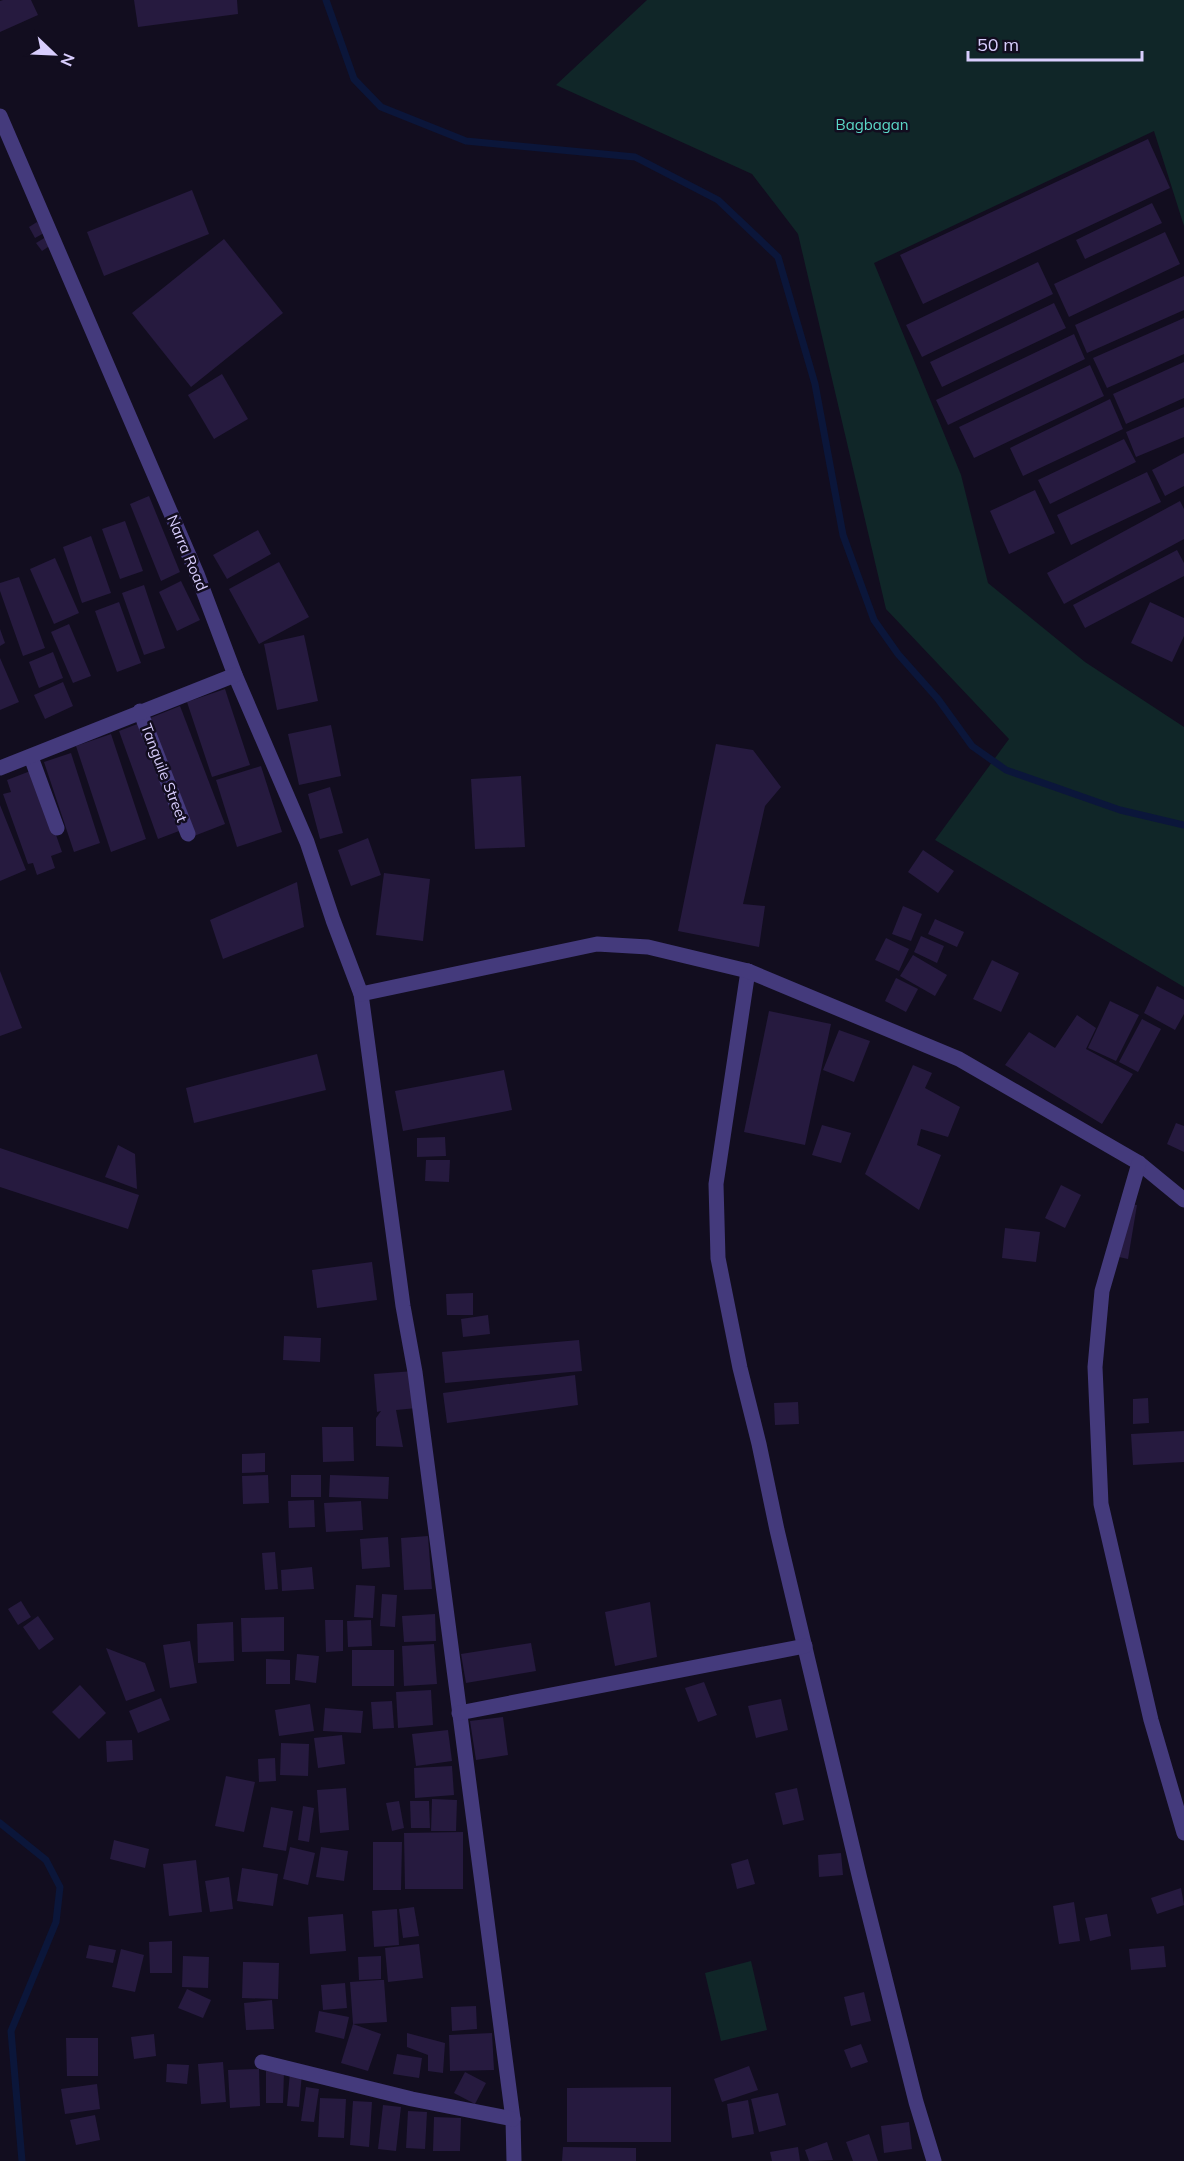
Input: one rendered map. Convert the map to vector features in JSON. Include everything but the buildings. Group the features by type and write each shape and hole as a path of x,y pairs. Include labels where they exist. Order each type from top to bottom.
{"street":[{"name":"Narra Road","path":"0,116 196,574 235,675 307,842 361,994 403,1306 415,1372 513,2119 514,2161"},
{"path":"0,768 235,675"},
{"name":"Tanguile Street","path":"140,711 188,834"},
{"path":"31,757 57,828"},
{"path":"361,994 597,944 648,947 748,971 959,1059 1139,1163 1184,1200"},
{"path":"748,971 716,1184 718,1258 740,1368 862,1890 916,2102 934,2161"},
{"path":"1139,1163 1102,1291 1095,1367 1101,1504 1151,1720 1184,1833"},
{"path":"459,1713 805,1646"},
{"path":"262,2062 412,2099 513,2119"}],"green space":[{"name":"Bagbagan","path":"647,0 1184,0 1184,226 1154,131 874,263 961,475 988,583 1085,662 1184,727 1184,987 935,840 1009,739 886,609 798,234 752,174 556,85"},
{"path":"751,1961 767,2030 721,2041 705,1973"}],"waterway":[{"path":"326,0 354,79 381,107 466,141 635,157 718,200 778,257 815,384 843,535 874,620 898,654 938,699 972,746 1006,770 1120,810 1184,825"},
{"path":"0,1823 46,1860 60,1887 56,1922 11,2031 22,2161"}]}
